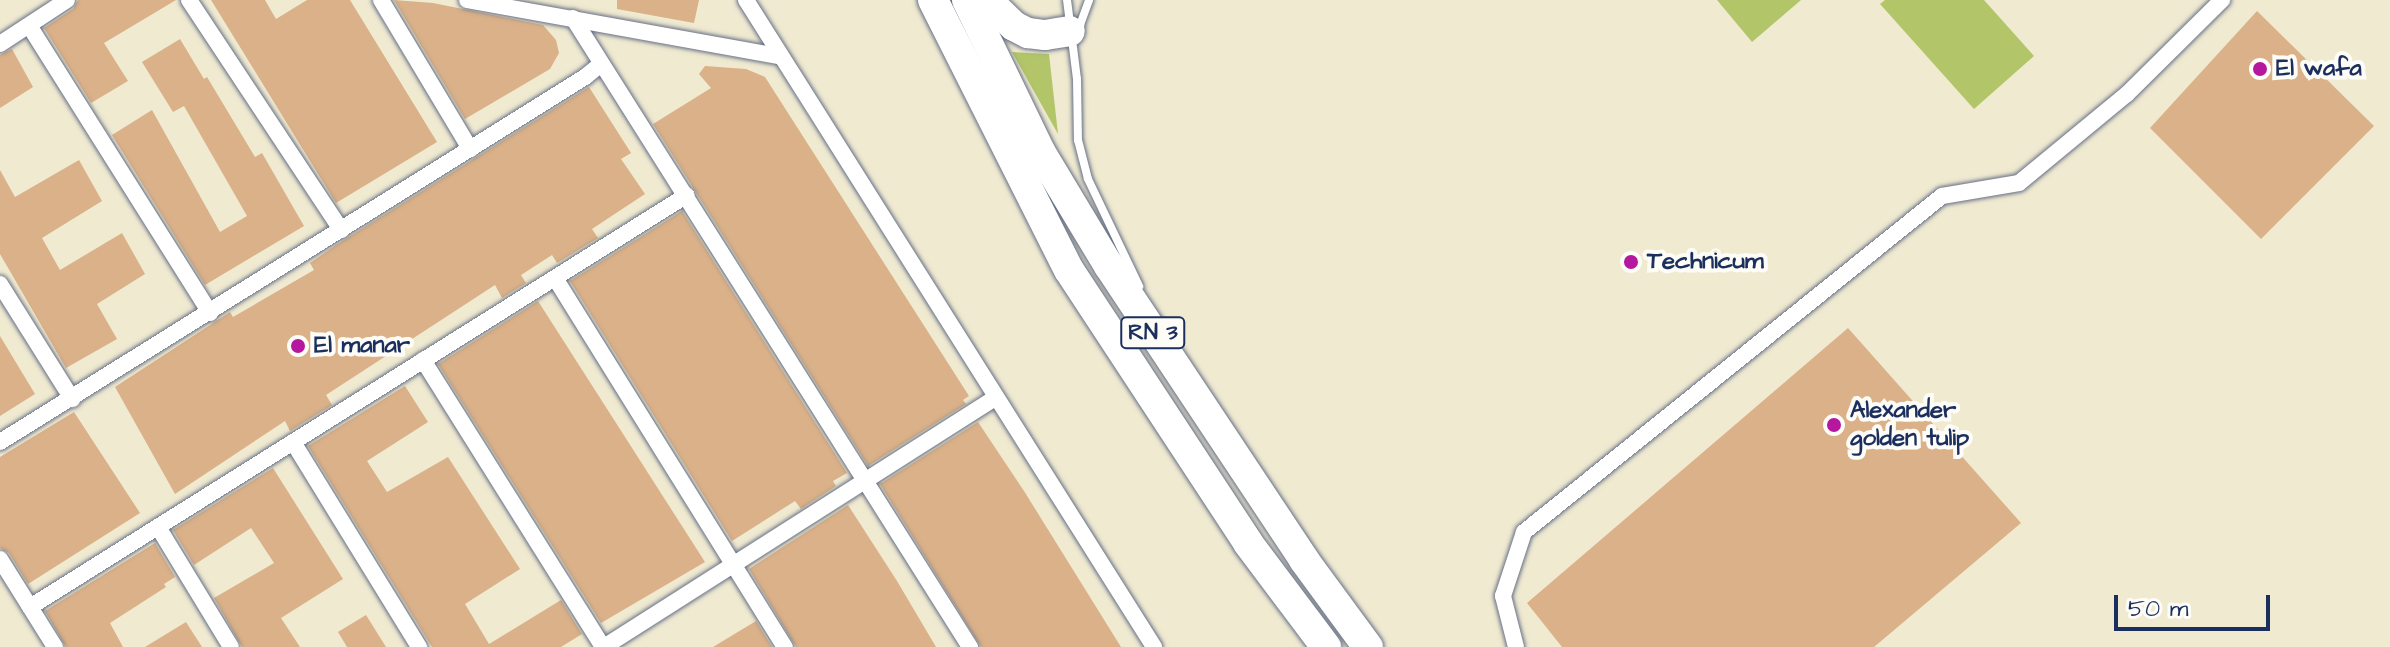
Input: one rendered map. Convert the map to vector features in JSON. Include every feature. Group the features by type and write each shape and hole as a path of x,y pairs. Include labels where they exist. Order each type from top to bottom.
{"highway":[{"name":"RN 3","path":"933,0 1069,270 1248,543 1326,647"},
{"name":"RN 3","path":"967,0 1041,153 1109,266 1304,560 1368,647"},
{"path":"987,0 1014,26 1028,33 1045,35 1070,31"}],"street":[{"path":"0,44 67,0"},
{"path":"189,0 341,230"},
{"path":"381,0 470,149"},
{"path":"467,0 779,56"},
{"path":"746,0 1154,647"},
{"path":"1516,647 1503,596 1524,532 1942,196 2019,183 2127,94 2222,0"},
{"path":"573,18 970,647"},
{"path":"30,27 210,313"},
{"path":"0,442 210,313 601,64"},
{"path":"30,607 687,195"},
{"path":"555,278 785,647"},
{"path":"0,284 72,399"},
{"path":"423,360 604,647 995,398"},
{"path":"293,442 419,647"},
{"path":"158,527 231,647"},
{"path":"0,559 55,647"}],"lane":[{"path":"1067,0 1077,79 1078,140 1088,179 1189,387"},
{"path":"1070,31 1080,25 1089,0"}],"green space":[{"path":"1717,0 1801,0 1752,42"},
{"path":"1885,0 1984,0 2034,56 1974,109 1880,4"},
{"path":"1012,52 1049,54 1058,134"}],"building":[{"path":"78,0 176,0 104,43 128,81 91,103 44,28 73,9"},
{"path":"211,0 265,0 276,19 307,0 350,0 437,142 336,203"},
{"path":"394,0 433,3 543,25 556,40 559,53 550,69 465,119"},
{"path":"617,0 699,0 694,23 617,9"},
{"name":"El wafa","path":"2257,11 2374,126 2261,239 2150,128"},
{"path":"180,39 204,79 207,77 255,157 262,153 304,226 205,285 112,135 152,110 220,232 247,216 184,106 173,112 142,62"},
{"path":"12,49 33,87 0,108 0,55"},
{"path":"705,66 746,69 765,77 969,396 963,400 966,404 868,466 653,124 711,88 699,74"},
{"path":"589,87 631,153 621,159 645,194 592,229 598,238 557,263 552,255 521,275 526,283 502,298 495,285 326,395 332,405 290,431 285,421 175,494 115,387 230,312 233,317 314,270 310,263 336,245"},
{"path":"79,160 102,201 42,238 60,270 122,233 145,274 97,304 117,339 66,368 0,254 0,170 15,197"},
{"path":"682,211 847,473 833,481 836,486 801,509 795,501 732,541 570,281"},
{"path":"538,301 705,562 601,623 438,364"},
{"name":"Alexander golden tulip","path":"1848,328 2021,523 1874,647 1562,647 1527,603"},
{"path":"0,336 35,394 0,416"},
{"path":"405,386 428,422 367,461 387,492 448,457 520,569 465,604 489,644 561,600 582,634 561,647 432,647 308,446"},
{"path":"74,412 140,513 28,584 9,553 0,548 0,457"},
{"path":"978,422 1121,647 981,647 880,484"},
{"path":"273,468 343,579 281,618 300,647 242,647 214,598 274,563 251,528 194,565 173,530"},
{"path":"848,505 936,647 796,647 749,569"},
{"path":"155,543 175,577 164,584 166,587 110,623 123,647 66,647 45,611"},
{"path":"366,615 386,647 347,647 338,632"},
{"path":"756,621 772,647 713,647"},
{"path":"186,622 202,647 145,647"}],"place":[{"name":"El wafa","path":"2260,69"},
{"name":"Technicum","path":"1631,262"},
{"name":"El manar","path":"298,346"},
{"name":"Alexander golden tulip","path":"1834,425"}]}
